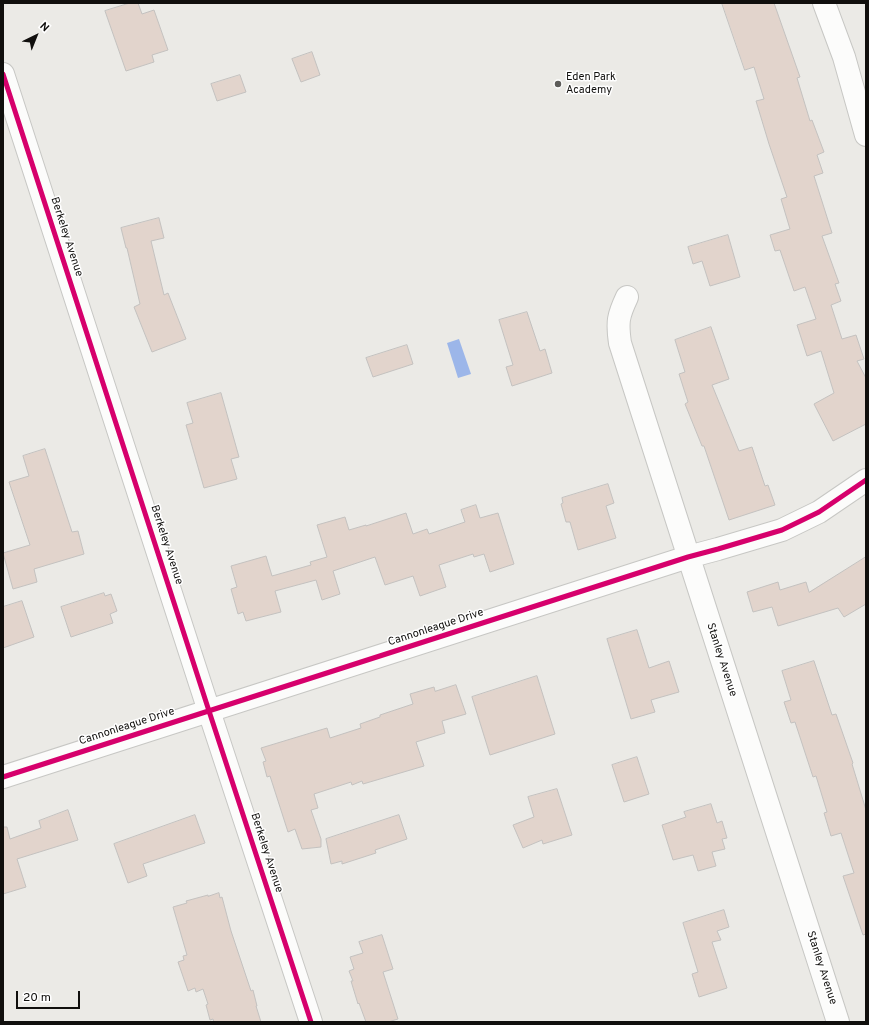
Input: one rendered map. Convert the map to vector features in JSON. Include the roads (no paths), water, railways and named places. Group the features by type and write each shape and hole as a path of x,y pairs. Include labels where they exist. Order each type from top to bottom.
{"street":[{"path":"824,3 844,57 866,135"},
{"name":"Berkeley Avenue","path":"3,74 311,1022"},
{"name":"Stanley Avenue","path":"627,297 619,313 618,329 620,343 838,1022"},
{"name":"Cannonleague Drive","path":"3,777 688,556 718,549 782,530 820,512 866,480"}],"water":[{"path":"459,339 471,374 458,378 447,343"}],"place":[{"name":"Eden Park Academy","path":"558,84"}]}
